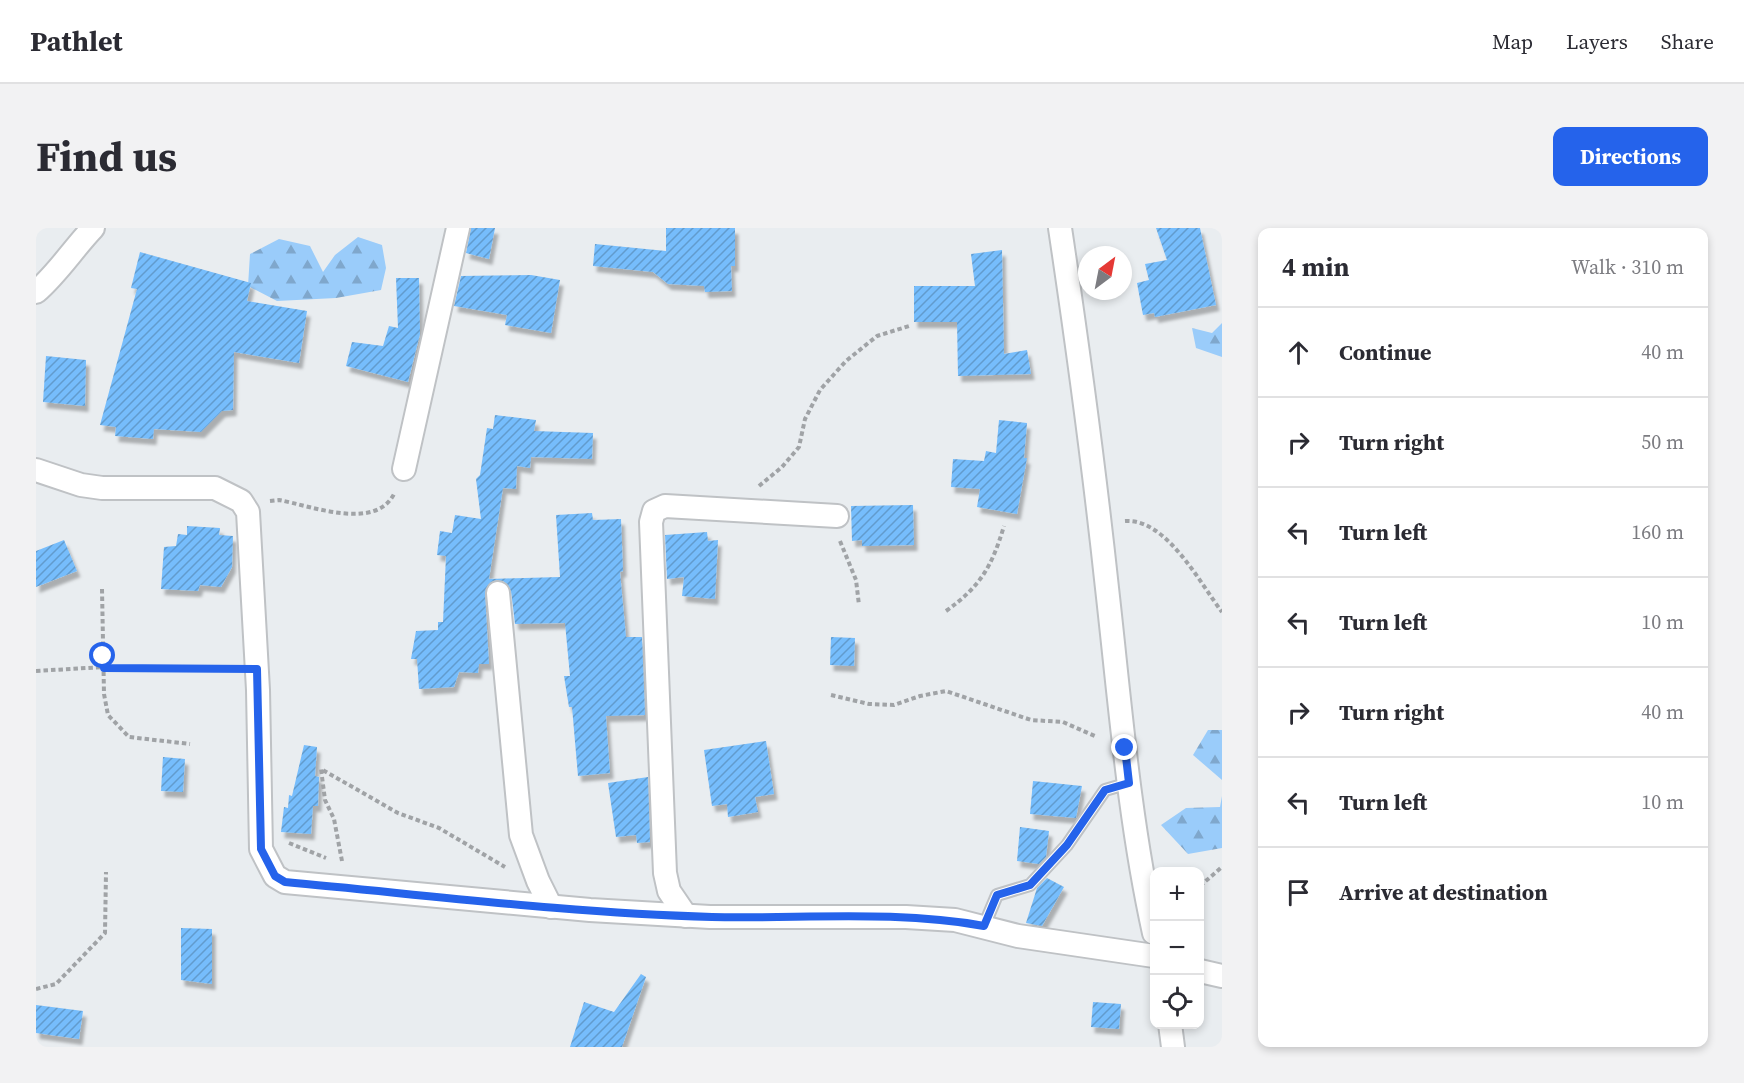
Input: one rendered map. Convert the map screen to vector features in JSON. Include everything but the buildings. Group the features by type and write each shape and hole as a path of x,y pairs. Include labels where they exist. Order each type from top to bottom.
{"street":[{"path":"36,292 51,279 73,248 93,228"},
{"path":"404,469 458,228"},
{"path":"1060,228 1090,434 1129,783 1144,889 1152,921"},
{"path":"36,470 81,485 102,488 215,488 241,501 248,512 257,669 261,849 275,876 285,882 551,907 686,916 906,917 954,920 1018,936 1150,955"},
{"path":"686,916 669,891 665,873 651,522 654,511 665,506 833,516"},
{"path":"498,593 521,835 538,881 551,907"},
{"path":"1204,972 1222,976"},
{"path":"1171,1029 1173,1047"}],"lane":[{"path":"984,926 997,895 1030,885 1067,845 1105,790 1129,783"}],"path":[{"path":"723,509 782,467 799,447 805,419 820,390 846,361 877,336 909,326"},
{"path":"248,512 264,502 279,500 363,516 383,508 389,502 394,496 404,469"},
{"path":"833,516 856,580 859,605"},
{"path":"1100,524 1133,521 1152,527 1172,545 1222,612"},
{"path":"946,611 970,594 996,554 1004,526"},
{"path":"102,589 104,694 108,715 129,737 190,744"},
{"path":"36,670 257,669"},
{"path":"831,695 869,704 894,705 920,696 946,691 1031,720 1063,722 1116,748 1125,748"},
{"path":"345,871 337,843 334,819 325,800 321,769 398,813 440,828 485,856 538,881"},
{"path":"1204,883 1222,867"},
{"path":"36,989 56,984 105,933 106,872"}],"green space":[{"path":"358,237 382,245 386,268 381,290 336,298 277,301 248,286 250,254 279,239 310,246 323,272 335,255"},
{"path":"1222,323 1222,357 1196,348 1192,328 1212,333"},
{"path":"1208,730 1222,730 1222,780 1193,755"},
{"path":"1222,796 1222,848 1188,854 1161,825 1186,808 1220,807"}],"route":[{"path":"103,656 104,668 257,669 261,849 266,863 275,876 285,882 551,907 710,917 906,917 954,920 984,926 997,895 1030,885 1067,845 1105,790 1129,783 1125,748"}]}
